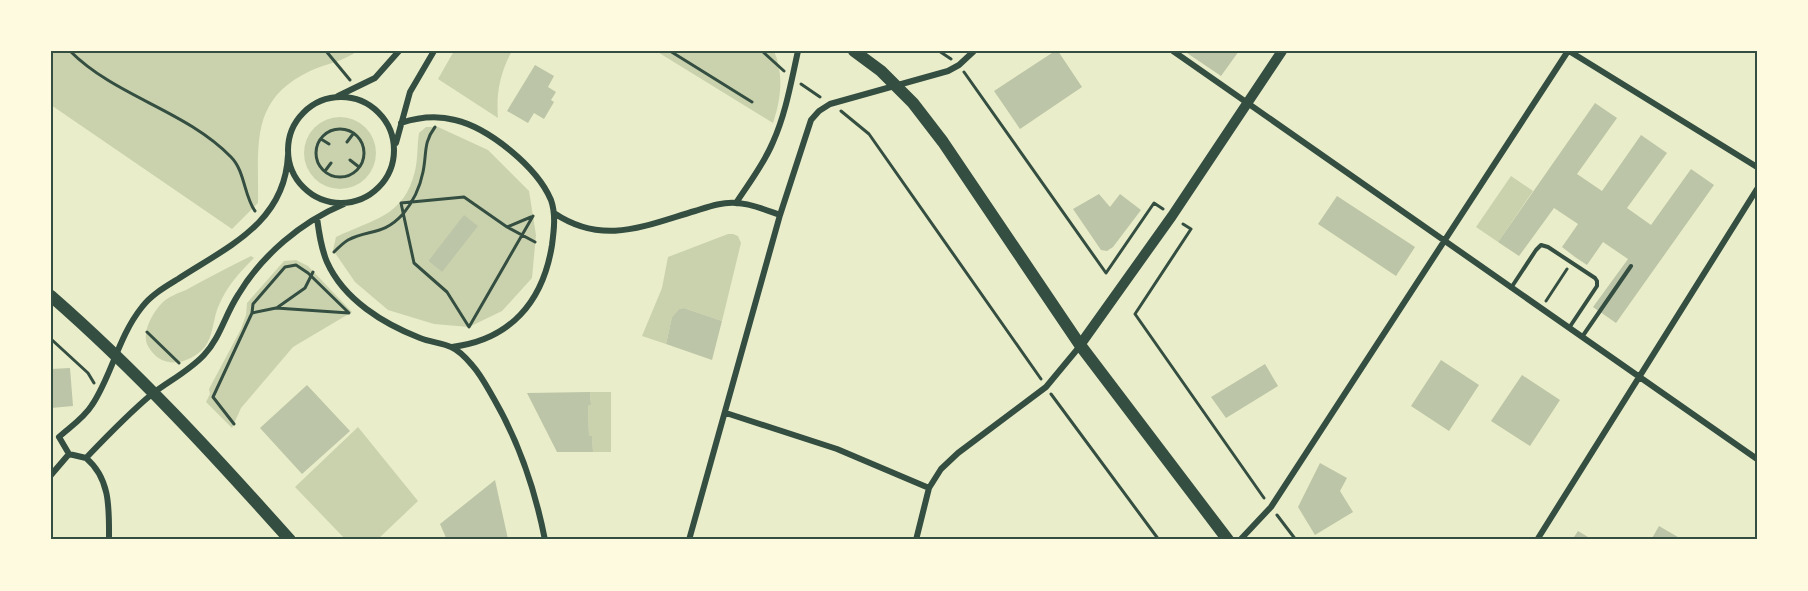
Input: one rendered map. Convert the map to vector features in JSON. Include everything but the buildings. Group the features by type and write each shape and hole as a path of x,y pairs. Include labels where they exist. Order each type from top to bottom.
{"main road":[{"path":"854,51 913,103 1080,345 1227,540"},
{"path":"1080,345 1172,216 1282,51"},
{"path":"51,296 154,393 226,468 290,540"}],"street":[{"path":"59,437 82,417 99,393 115,354 134,318 148,300 190,271 224,252 270,210 280,194 287,170 291,132 300,116 314,104 334,98 375,78 399,51"},
{"path":"86,458 124,418 205,354 221,330 238,295 256,270 286,239 317,218 344,204 363,199 381,186 392,167 395,144 410,92 434,51"},
{"path":"736,203 762,165 774,142 798,51"},
{"path":"689,540 780,215 806,129 811,120 830,104 948,71 959,65 974,51"},
{"path":"1173,51 1757,459"},
{"path":"1240,540 1271,507 1569,51 1757,167"},
{"path":"334,98 353,99 373,108 387,124 395,144"},
{"path":"317,218 326,261 333,273 356,300 372,314 399,330 452,347 472,345 503,330 526,309 537,291 548,264 553,236 554,213 551,200 545,190 528,168 502,145 470,124 441,117 418,118 401,123"},
{"path":"288,155 294,176 304,189 326,201 344,204"},
{"path":"1537,540 1757,189"},
{"path":"554,213 581,228 599,232 618,232 639,228 718,204 736,203 780,215"},
{"path":"916,540 929,488 941,469 958,453 1046,387 1080,345"},
{"path":"452,347 471,364 483,379 501,411 529,472 545,540"},
{"path":"726,413 846,452 929,488"},
{"path":"51,433 59,437 69,454 86,458 98,471 106,489 109,509 109,540"},
{"path":"51,475 69,454"}],"lane":[{"path":"1511,288 1541,246 1546,246 1571,262 1594,278 1598,284 1569,328"},
{"path":"1582,337 1631,266"}],"path":[{"path":"70,51 85,66 192,126 215,142 233,160 253,208 262,219"},
{"path":"326,51 357,88"},
{"path":"670,51 752,102"},
{"path":"762,51 775,65 869,134 1046,387 1159,540"},
{"path":"334,252 348,240 390,226 403,214 419,188 426,141 435,127"},
{"path":"337,129 353,134 362,144 363,152 359,167 340,177 325,171 316,158 316,150 321,139 337,129"},
{"path":"347,142 353,134"},
{"path":"321,139 329,144"},
{"path":"350,160 359,167"},
{"path":"325,171 331,163"},
{"path":"507,227 533,216 522,235 469,327 447,292 414,263 400,203 464,196 507,227 522,235 535,242"},
{"path":"1551,294 1571,262"},
{"path":"234,424 213,397 252,313 253,304 285,267 296,265 312,274 349,314 276,309 252,313"},
{"path":"276,309 305,288 312,274"},
{"path":"147,332 179,363"},
{"path":"51,339 88,373 99,393"}],"green space":[{"path":"51,51 357,51 341,60 310,71 290,83 276,96 267,110 259,143 258,203 232,229 51,105"},
{"path":"454,51 512,51 504,67 500,83 498,118 438,79"},
{"path":"656,51 774,51 779,69 780,87 773,123"},
{"path":"340,117 360,123 370,133 376,153 370,173 360,183 340,189 320,183 310,173 304,153 310,133 320,123"},
{"path":"426,127 438,127 488,150 529,191 536,235 532,278 502,311 469,327 434,324 388,310 355,282 333,250 336,237 385,214 403,198 415,171 419,133","holes":["464,216 441,271 428,261"]},
{"path":"1511,176 1533,191 1498,242 1476,227"},
{"path":"728,234 738,236 741,243 722,321 684,308 679,309 672,317 666,344 642,336 662,288 668,257"},
{"path":"251,256 254,258 234,280 222,298 208,341 201,351 189,359 176,362 157,357 146,342 146,335 153,315 162,303 173,295"},
{"path":"296,260 308,266 352,312 293,347 241,408 232,428 206,402 210,394 209,389 241,329 247,303 284,261"},
{"path":"590,392 611,392 611,452 593,452 592,436 589,436"},
{"path":"358,427 418,501 377,540 346,540 295,487"}]}
